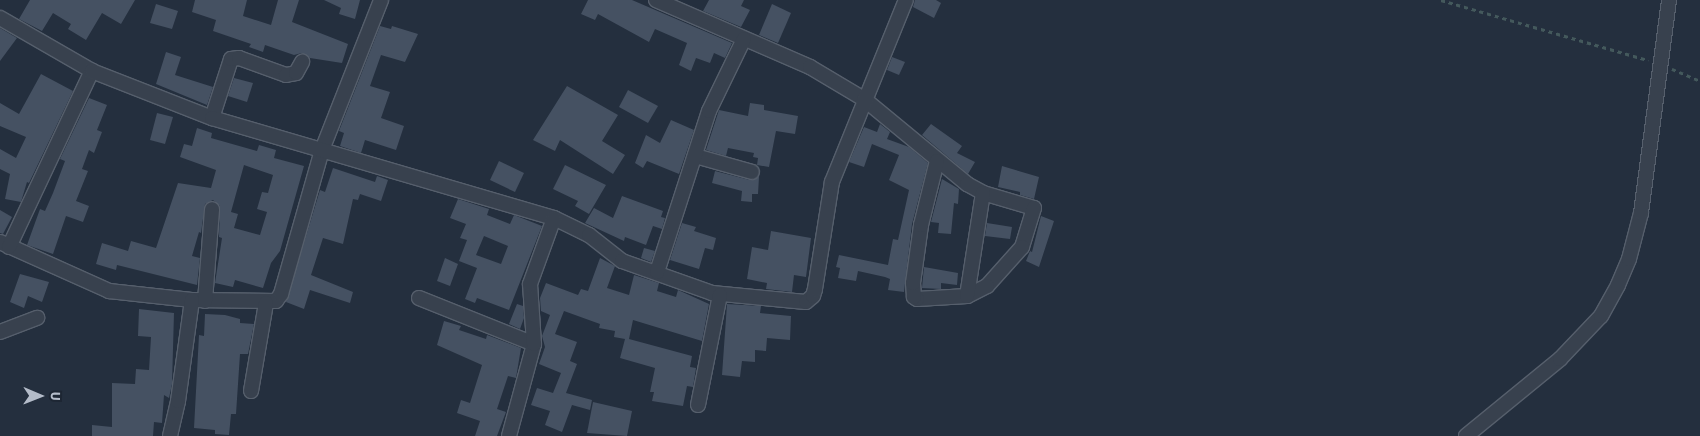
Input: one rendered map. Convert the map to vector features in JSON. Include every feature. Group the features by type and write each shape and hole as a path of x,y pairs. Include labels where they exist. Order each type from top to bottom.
{"street":[{"path":"92,71 4,245 109,291 199,301 266,303 276,301 281,294 322,150 381,0"},
{"path":"656,0 810,67 864,99 966,184 984,193 1031,205 1034,208 1033,218 1022,248 1014,260 987,286 967,296 928,300 914,297 921,225 937,161"},
{"path":"0,18 92,71 212,118 554,218 589,235 622,261 720,295 806,302 813,296 832,182 864,99 906,0"},
{"path":"1466,436 1560,359 1600,316 1618,285 1630,259 1641,212 1663,65 1669,0"},
{"path":"657,272 720,83 744,39"},
{"path":"212,118 231,59 239,58 286,75 296,73 302,62"},
{"path":"695,156 752,172"},
{"path":"967,296 984,193"},
{"path":"170,436 199,301 212,209"},
{"path":"509,436 534,344 530,284 554,218"},
{"path":"698,405 720,295"},
{"path":"419,298 534,344"},
{"path":"252,391 266,303"},
{"path":"0,332 37,318"}],"path":[{"path":"1441,0 1663,65 1700,81"}],"building":[{"path":"30,0 135,0 121,24 102,13 86,40 68,29 71,24 53,13 42,31 19,19"},
{"path":"195,0 247,0 243,16 271,25 278,0 299,0 292,22 348,44 342,63 310,58 302,53 294,55 265,45 263,52 249,47 251,44 213,31 216,20 192,12"},
{"path":"324,0 360,0 355,19 339,14 341,8"},
{"path":"588,0 632,0 732,43 725,58 714,53 710,63 696,58 691,71 679,65 687,43 655,29 649,42 598,14 595,20 581,14"},
{"path":"709,0 744,0 741,6 750,10 741,27 703,11"},
{"path":"915,0 936,0 941,3 934,18 913,7"},
{"path":"156,4 178,11 172,29 150,23"},
{"path":"772,4 791,13 778,43 759,35"},
{"path":"380,26 391,29 392,26 418,34 405,62 381,55 370,86 390,92 381,118 404,126 396,150 365,140 361,153 340,146 344,133 339,131"},
{"path":"0,28 17,38 0,61"},
{"path":"166,52 181,57 175,75 213,87 207,105 156,84"},
{"path":"892,57 905,62 899,75 887,70"},
{"path":"41,74 73,91 29,183 27,182 21,202 5,199 10,174 0,169 0,149 16,158 26,137 0,126 0,103 19,114"},
{"path":"234,78 253,83 247,102 228,96"},
{"path":"567,86 618,115 602,141 625,155 613,174 560,140 555,151 533,140"},
{"path":"628,90 658,106 648,123 619,107"},
{"path":"89,98 107,105 97,130 102,132 94,153 89,150 82,169 88,171 76,201 89,206 83,222 66,216 53,254 27,245 40,209 45,211 53,193 65,161 60,159"},
{"path":"750,103 764,105 764,110 798,116 795,134 776,131 769,167 757,165 758,158 753,157 754,153 728,148 726,156 706,150 719,110 748,116"},
{"path":"157,113 173,117 165,144 150,140"},
{"path":"671,120 694,130 679,174 647,161 643,168 635,163 646,135 660,143"},
{"path":"880,124 890,132 887,139 909,147 928,163 912,224 904,292 888,290 890,279 858,271 856,281 838,278 840,268 836,267 839,255 888,265 893,239 898,240 909,190 889,180 899,155 872,144 864,167 849,162 864,127 877,132"},
{"path":"931,124 962,146 957,153 975,162 968,174 922,135"},
{"path":"197,128 212,133 211,138 257,151 259,145 276,150 274,158 304,166 280,251 271,263 263,288 235,280 233,287 215,283 222,238 219,237 220,206 213,200 205,204 201,233 199,232 192,256 200,258 197,285 117,265 116,270 96,264 102,243 128,251 131,241 156,248 178,183 211,188 216,170 180,157 184,144 192,146","holes":["244,165 273,175 268,193 262,192 257,209 267,212 260,235 234,228 238,214 231,212"]},
{"path":"499,161 524,173 515,192 490,180"},
{"path":"565,165 606,185 589,214 575,206 578,201 553,189"},
{"path":"1002,166 1039,177 1034,199 1020,195 1020,192 998,187"},
{"path":"333,168 375,182 377,176 388,180 381,201 360,194 358,200 353,199 343,244 323,238 311,275 353,292 350,303 310,290 304,309 286,302 320,190 325,192"},
{"path":"715,171 750,180 759,177 758,194 752,194 752,202 741,201 742,191 712,183"},
{"path":"942,179 959,189 958,204 954,203 951,234 938,233 939,223 931,222"},
{"path":"622,196 663,211 661,217 665,218 662,229 653,226 646,245 625,237 624,241 585,223 594,208 613,218"},
{"path":"458,199 489,209 487,215 510,224 514,215 542,226 509,310 477,298 475,303 465,299 477,268 459,261 467,240 460,238 466,224 450,218","holes":["484,236 508,246 501,264 476,255"]},
{"path":"0,210 12,217 3,234 0,233"},
{"path":"1041,216 1054,221 1039,267 1026,261 1030,251 1032,252"},
{"path":"682,223 696,227 694,231 716,238 713,250 705,248 699,269 670,260"},
{"path":"987,223 1012,227 1010,239 985,236"},
{"path":"771,231 811,238 806,277 794,275 792,292 766,289 767,283 747,279 752,247 768,250"},
{"path":"644,248 655,251 651,262 641,258"},
{"path":"445,258 458,264 450,286 437,281"},
{"path":"600,258 615,266 607,288 629,295 634,275 659,283 657,291 676,297 678,290 709,304 702,341 633,320 629,339 692,356 690,367 696,368 693,387 687,386 683,406 652,401 654,392 650,392 655,368 620,358 625,339 614,337 615,331 599,328 600,324 564,311 555,334 577,342 570,361 577,364 566,393 592,400 590,410 572,405 562,432 545,425 550,411 531,405 537,388 553,393 561,373 539,364 545,347 542,336 550,315 541,311 540,298 546,283 578,295 581,289 588,291"},
{"path":"924,267 958,273 957,285 941,283 941,289 922,288"},
{"path":"20,274 49,282 42,302 28,296 24,308 10,302"},
{"path":"517,304 523,306 524,318 520,329 509,324"},
{"path":"727,304 761,306 760,313 791,316 790,340 767,338 766,351 755,350 755,362 742,361 740,377 722,375"},
{"path":"139,309 174,313 172,384 169,398 164,395 162,423 154,422 153,436 92,436 92,425 112,427 112,383 135,384 136,369 149,370 151,337 138,336"},
{"path":"205,314 225,315 240,319 240,323 254,324 248,354 240,354 236,414 231,414 229,435 215,434 215,430 194,428 199,335 204,336"},
{"path":"444,321 461,326 459,330 486,339 487,335 521,348 516,378 508,376 497,409 506,412 497,436 475,436 480,421 457,413 461,400 470,403 482,365 437,345"},
{"path":"593,402 632,411 627,436 587,433"}]}
